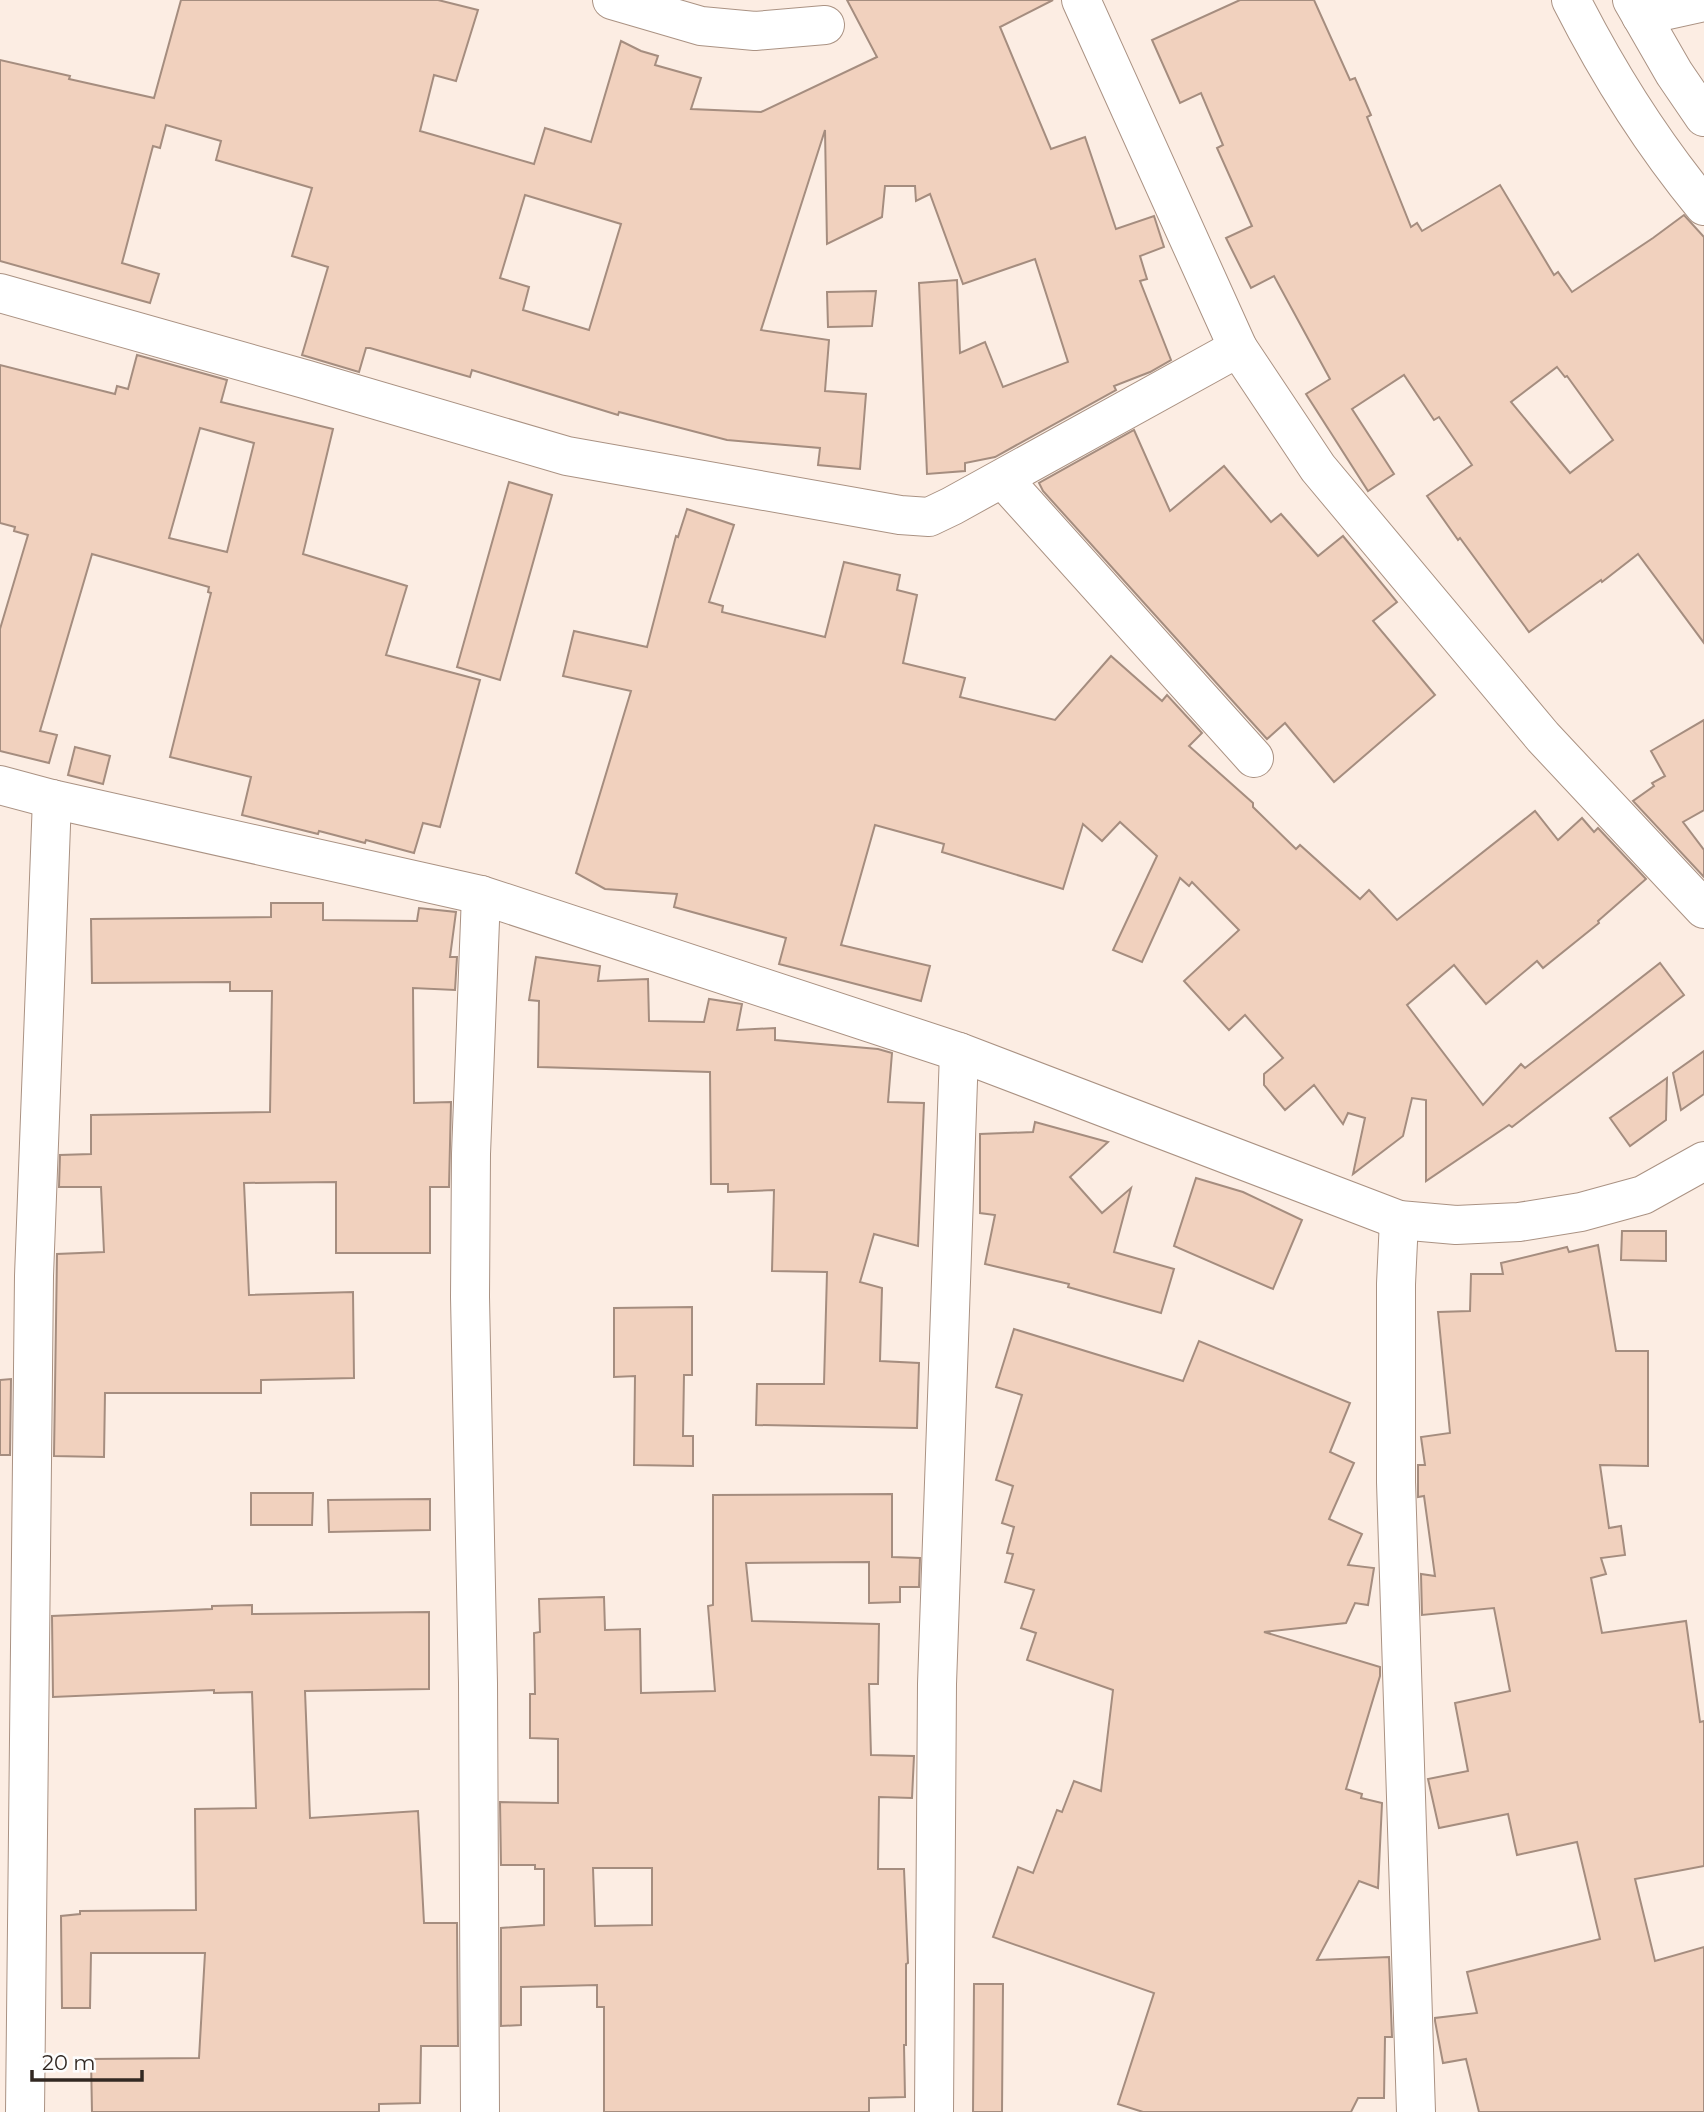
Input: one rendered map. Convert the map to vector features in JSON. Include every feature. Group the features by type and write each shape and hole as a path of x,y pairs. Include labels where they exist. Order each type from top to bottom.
{"street":[{"path":"612,0 701,26 755,31 825,25"},
{"path":"1081,0 1238,348 1318,468 1543,737 1704,909"},
{"path":"1571,0 1632,107 1673,168 1704,206"},
{"path":"1704,2 1636,8 1674,74 1704,117"},
{"path":"0,293 567,456 900,515 929,517 1003,479 1238,348"},
{"path":"1003,479 1254,758"},
{"path":"0,785 481,895 959,1052 1399,1220 1456,1225 1519,1222 1581,1212 1643,1195 1704,1161"},
{"path":"24,2112 34,1276 52,799"},
{"path":"480,2112 478,1683 470,1297 471,1154 481,895"},
{"path":"934,2112 937,1684 959,1052"},
{"path":"1399,1220 1396,1284 1396,1482 1416,2112"}],"building":[{"path":"181,0 438,0 478,10 456,81 434,75 420,131 534,164 545,128 591,142 621,41 658,56 655,65 701,78 691,109 761,112 877,57 847,0 1053,0 1000,27 1051,149 1085,137 1116,229 1154,216 1164,247 1140,256 1147,279 1140,281 1171,360 1150,372 1114,386 1116,390 995,457 965,463 965,471 927,474 919,283 957,280 960,353 985,342 1003,387 1068,362 1035,259 963,284 930,194 916,201 915,186 885,186 882,217 827,244 825,130 761,330 829,340 825,391 866,394 860,469 818,465 820,448 727,440 619,412 618,415 472,370 470,377 370,348 366,348 359,372 302,355 328,267 292,256 312,188 216,160 221,141 166,125 160,148 153,146 122,263 159,274 150,303 0,261 0,60 154,98","holes":["525,195 621,224 589,330 523,310 529,287 500,278"]},
{"path":"1240,0 1314,0 1350,80 1355,78 1371,115 1367,117 1411,227 1417,223 1422,231 1500,185 1554,275 1558,272 1572,292 1684,215 1704,237 1704,643 1638,554 1529,632 1427,496 1472,465 1439,417 1434,420 1404,375 1352,409 1394,474 1368,491 1306,394 1330,379 1274,276 1251,288 1226,238 1252,226 1217,148 1223,145 1201,93 1180,103 1152,40","holes":["1557,367 1567,376 1613,440 1570,473 1511,402"]},
{"path":"876,291 872,326 828,327 827,292"},
{"path":"137,355 227,380 221,402 333,429 303,554 407,586 386,655 480,680 440,827 423,823 414,853 366,840 365,843 319,831 318,834 242,815 251,777 170,757 211,593 208,592 209,587 92,554 40,731 57,735 49,763 0,751 0,629 28,535 14,531 15,527 0,523 0,365 115,394 117,386 128,389","holes":["200,428 254,443 227,552 169,538"]},
{"path":"1134,430 1170,511 1224,466 1271,522 1281,514 1318,556 1343,536 1397,602 1373,621 1435,695 1334,782 1285,723 1267,739 1043,491 1039,483"},
{"path":"509,482 552,495 500,680 457,667"},
{"path":"687,509 734,525 709,602 723,606 722,612 825,637 844,562 900,575 897,590 917,595 903,663 965,678 960,697 1055,720 1111,656 1162,701 1167,695 1202,733 1189,746 1253,803 1253,807 1296,849 1300,845 1360,899 1369,890 1397,920 1535,811 1558,840 1582,818 1594,832 1598,828 1646,879 1598,921 1599,923 1543,968 1537,961 1486,1004 1454,965 1407,1005 1483,1105 1521,1064 1525,1068 1660,963 1684,995 1512,1127 1509,1125 1426,1181 1426,1100 1412,1098 1403,1136 1353,1174 1365,1118 1348,1113 1343,1124 1314,1085 1285,1110 1264,1085 1264,1074 1283,1058 1245,1015 1229,1030 1184,981 1239,930 1192,882 1189,886 1180,878 1142,962 1113,950 1157,856 1120,822 1102,841 1083,824 1063,889 942,852 944,844 875,825 841,945 930,966 921,1001 779,964 786,938 674,907 677,894 605,889 576,873 631,691 563,676 574,631 647,647 676,536 678,537"},
{"path":"1704,720 1704,810 1683,822 1704,850 1704,877 1633,801 1654,786 1652,783 1665,776 1651,751"},
{"path":"75,747 110,756 103,784 68,775"},
{"path":"271,903 323,903 323,920 417,921 419,908 456,912 450,957 457,957 455,990 413,988 414,1103 451,1102 449,1187 430,1187 430,1253 336,1253 336,1182 244,1183 249,1295 353,1292 354,1378 261,1380 261,1393 105,1393 104,1457 54,1456 57,1254 104,1252 101,1187 59,1187 60,1155 91,1154 91,1115 270,1112 272,991 230,991 230,982 92,983 91,919 271,917"},
{"path":"536,957 600,966 598,981 648,979 649,1021 704,1022 709,999 742,1004 737,1030 775,1028 775,1040 878,1049 892,1053 888,1102 924,1103 918,1246 874,1234 860,1282 882,1288 880,1361 919,1363 917,1428 756,1425 757,1384 824,1384 827,1272 772,1271 774,1190 728,1192 728,1184 711,1184 710,1072 538,1067 539,1001 529,1000"},
{"path":"1704,1051 1704,1094 1681,1110 1673,1073"},
{"path":"1667,1078 1666,1120 1630,1146 1610,1118"},
{"path":"1035,1122 1108,1142 1070,1177 1102,1213 1131,1188 1114,1252 1174,1269 1161,1313 1068,1287 1069,1284 985,1264 995,1215 980,1213 980,1134 1033,1132"},
{"path":"1196,1178 1243,1192 1302,1220 1273,1289 1174,1246"},
{"path":"1622,1231 1666,1231 1666,1261 1621,1260"},
{"path":"1598,1245 1616,1351 1648,1351 1648,1466 1600,1465 1609,1528 1621,1526 1625,1555 1601,1558 1606,1574 1591,1578 1602,1633 1686,1621 1700,1722 1704,1721 1704,1866 1635,1879 1655,1961 1704,1947 1704,2112 1479,2112 1466,2059 1443,2063 1435,2021 1435,2018 1477,2013 1467,1972 1600,1939 1577,1842 1517,1855 1508,1814 1439,1828 1428,1779 1468,1771 1455,1703 1510,1691 1494,1608 1422,1615 1421,1574 1435,1576 1424,1496 1418,1497 1418,1465 1425,1465 1421,1437 1450,1433 1438,1312 1470,1311 1471,1274 1503,1274 1501,1263 1567,1247 1569,1252"},
{"path":"692,1307 692,1375 684,1375 683,1436 693,1436 693,1466 634,1465 635,1376 614,1377 614,1308"},
{"path":"1014,1329 1183,1381 1199,1341 1350,1403 1330,1452 1354,1463 1329,1519 1362,1534 1348,1565 1374,1568 1368,1605 1355,1603 1346,1623 1264,1632 1380,1667 1380,1676 1346,1789 1362,1794 1361,1798 1382,1803 1378,1888 1359,1881 1317,1960 1389,1957 1392,2037 1385,2037 1384,2098 1358,2098 1351,2112 1143,2112 1118,2104 1154,1993 993,1937 1018,1867 1033,1873 1057,1810 1062,1812 1074,1781 1101,1791 1113,1690 1027,1660 1036,1633 1021,1628 1034,1590 1005,1582 1013,1554 1007,1553 1014,1527 1002,1523 1013,1486 996,1480 1022,1395 996,1387"},
{"path":"11,1379 10,1455 0,1455 0,1380"},
{"path":"251,1493 313,1493 312,1525 251,1525"},
{"path":"892,1494 892,1557 920,1558 919,1587 900,1587 900,1602 869,1603 869,1562 746,1563 752,1621 879,1624 878,1684 869,1684 871,1755 914,1756 912,1798 879,1797 878,1869 904,1869 908,1963 904,2045 905,2097 869,2098 869,2112 604,2112 604,2007 597,2007 597,1985 521,1987 521,2025 501,2026 501,1928 544,1925 544,1869 535,1869 535,1865 501,1865 500,1802 558,1803 558,1739 530,1738 530,1694 535,1694 534,1633 540,1632 539,1599 604,1597 605,1630 640,1629 641,1693 715,1691 708,1606 713,1605 713,1495","holes":["593,1868 652,1868 652,1925 595,1926"]},
{"path":"430,1499 430,1530 329,1532 328,1500"},
{"path":"252,1605 252,1614 429,1612 429,1689 305,1691 310,1818 418,1811 424,1923 457,1923 458,2046 421,2046 420,2103 379,2104 379,2112 92,2112 91,2059 199,2058 205,1953 91,1953 90,2008 62,2008 61,1916 80,1914 80,1911 196,1910 195,1809 256,1808 252,1692 214,1693 214,1690 53,1697 52,1616"},
{"path":"974,1984 1003,1984 1002,2112 973,2112"}]}
